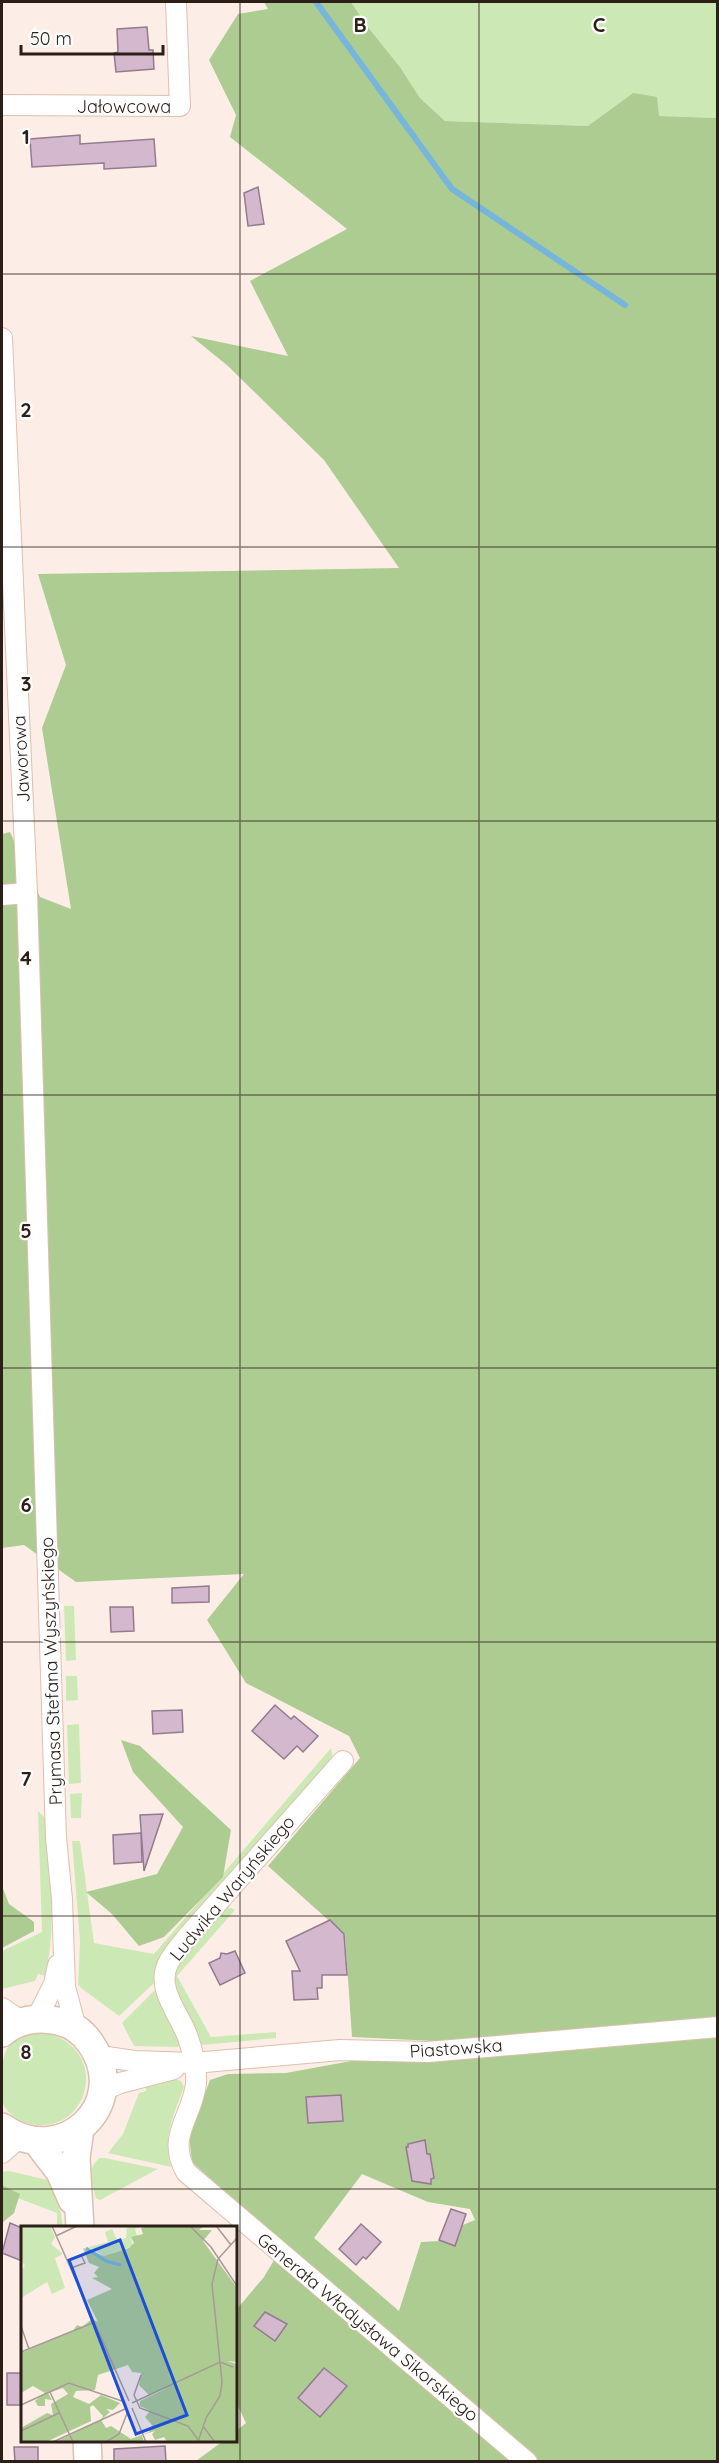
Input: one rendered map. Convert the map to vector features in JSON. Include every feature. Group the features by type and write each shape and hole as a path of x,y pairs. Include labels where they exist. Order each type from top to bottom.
{"street":[{"name":"Jałowcowa","path":"2,105 180,106 176,3"},
{"name":"Jaworowa","path":"2,338 27,893"},
{"path":"2,894 27,893"},
{"name":"Prymasa Stefana Wyszyńskiego","path":"27,893 53,1761 65,1987 76,2028"},
{"name":"Ludwika Waryńskiego","path":"194,2063 187,2035 165,1989 166,1967 188,1936 343,1761"},
{"name":"Prymasa Stefana Wyszyńskiego","path":"15,2020 54,1984 63,1945"},
{"path":"15,2020 51,2019 76,2028 87,2038 100,2056 104,2078 93,2115 80,2129 60,2140 15,2140"},
{"name":"Piastowska","path":"100,2056 134,2061 194,2063 340,2050 428,2052 717,2027"},
{"name":"Piastowska","path":"102,2091 194,2063"},
{"name":"Generała Władysława Sikorskiego","path":"194,2063 196,2084 177,2150 186,2172 527,2462"},
{"path":"80,2129 76,2157 80,2223"},
{"path":"15,2140 60,2172 80,2223"},
{"path":"87,2442 88,2462"}],"green space":[{"path":"264,2 351,2 400,67 420,98 445,121 588,126 633,93 657,97 659,116 717,118 717,2461 196,2461 222,2442 237,2442 237,2430 246,2423 237,2404 237,2309 264,2277 283,2245 192,2162 189,2136 210,2080 228,2074 286,2073 351,2061 438,2061 628,2039 629,2025 435,2041 352,2037 345,1935 268,1866 360,1758 349,1736 246,1683 207,1620 244,1574 76,1582 24,1545 2,1548 2,834 10,832 40,897 71,909 42,728 66,665 38,574 399,568 324,460 228,366 191,336 288,356 250,281 347,229 230,137 236,115 209,60 238,14 268,9","holes":["362,2174 428,2202 470,2209 475,2220 453,2229 458,2240 421,2242 399,2311 314,2238"]},
{"path":"351,2 717,2 717,118 659,116 633,93 589,126 445,121 420,98 400,67"},
{"path":"64,1606 74,1606 76,1660 66,1661"},
{"path":"66,1676 77,1676 78,1700 66,1701"},
{"path":"79,1724 81,1783 69,1784 67,1725"},
{"path":"121,1740 140,1746 231,1830 223,1877 164,1937 139,1946 112,1914 86,1892 157,1874 183,1827 133,1772"},
{"path":"331,1748 333,1758 160,1955 154,1983 119,2016 81,1988 78,1984 80,1941 72,1841 80,1841 94,1943 154,1954"},
{"path":"82,1793 81,1818 71,1818 70,1794"},
{"path":"38,1811 46,1819 52,1917 45,1976 38,1974 35,1981 2,1989 2,1951 42,1932"},
{"path":"2,1886 9,1904 34,1922 34,1931 2,1948"},
{"path":"225,1906 235,1910 177,1976 211,2037 276,2032 276,2038 202,2045 179,2003 175,1981 180,1958"},
{"path":"156,1989 181,2040 178,2047 134,2046 122,2023"},
{"path":"46,2033 67,2043 81,2057 86,2074 84,2092 77,2108 64,2119 46,2125 24,2122 14,2116 3,2104 1,2092 4,2056 11,2043 25,2036"},
{"path":"175,2079 181,2081 184,2087 169,2136 171,2167 108,2153 123,2134 139,2093 146,2091 146,2084"},
{"path":"100,2158 158,2169 100,2200 96,2198 91,2172 95,2162"},
{"path":"9,2171 48,2180 61,2213 63,2226 57,2226 57,2213 2,2192 2,2172"},
{"path":"2,2185 20,2194 14,2213 2,2223"}],"building":[{"path":"147,27 149,50 153,50 154,69 116,72 114,53 118,52 117,29"},
{"path":"80,135 80,144 154,139 156,166 104,169 104,163 32,167 30,139"},
{"path":"258,187 264,224 248,226 244,193"},
{"path":"209,1586 209,1602 172,1603 172,1588"},
{"path":"110,1607 133,1607 134,1631 111,1632"},
{"path":"275,1705 291,1719 294,1716 318,1736 303,1752 297,1746 284,1759 252,1731"},
{"path":"182,1710 183,1732 153,1734 152,1711"},
{"path":"163,1814 144,1871 140,1815"},
{"path":"141,1833 142,1862 114,1864 113,1835"},
{"path":"330,1920 344,1934 347,1975 322,1975 322,1988 317,1988 318,1999 294,2000 292,1971 300,1971 286,1941"},
{"path":"235,1951 245,1973 220,1985 209,1963 220,1958 221,1953 227,1954"},
{"path":"341,2095 343,2121 308,2123 306,2097"},
{"path":"425,2140 434,2178 431,2179 431,2184 412,2181 406,2147 408,2144"},
{"path":"451,2209 466,2214 455,2246 439,2240"},
{"path":"10,2223 21,2228 21,2261 2,2253"},
{"path":"361,2224 381,2242 366,2259 363,2257 356,2265 339,2249"},
{"path":"265,2312 287,2324 275,2341 254,2326"},
{"path":"324,2368 347,2386 320,2417 298,2398"},
{"path":"7,2373 21,2373 21,2405 7,2405"},
{"path":"165,2446 166,2462 114,2462 114,2449"},
{"path":"14,2447 38,2447 38,2462 15,2462"}],"waterway":[{"path":"316,2 452,189 625,305"}]}
